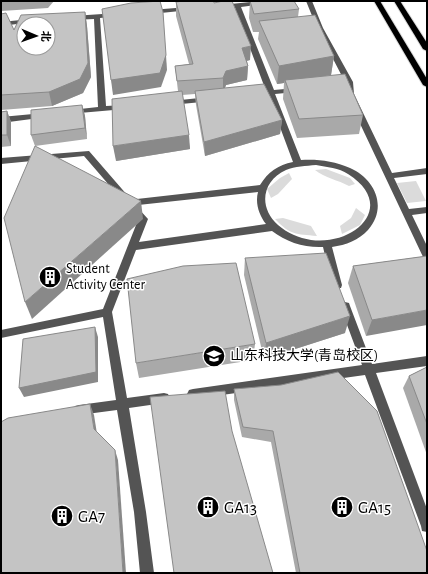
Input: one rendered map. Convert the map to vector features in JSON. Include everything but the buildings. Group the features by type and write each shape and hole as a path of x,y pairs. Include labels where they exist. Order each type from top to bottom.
{"main road":[{"path":"377,1 427,85"},
{"path":"397,1 427,48"}],"street":[{"path":"309,1 316,29 349,82 350,94 427,256"},
{"path":"210,8 216,4 237,5 268,3"},
{"path":"237,5 298,163"},
{"path":"142,13 195,9"},
{"path":"67,18 127,14"},
{"path":"97,16 102,109"},
{"path":"1,24 16,23"},
{"path":"339,88 350,94"},
{"path":"248,95 302,89"},
{"path":"166,103 219,98"},
{"path":"66,113 134,106"},
{"path":"1,120 51,114"},
{"path":"1,161 86,153 143,219 107,312 140,512 147,573"},
{"path":"316,162 334,165 351,172 364,182 372,195 375,208 371,222 361,233 346,241 327,244 307,243 289,237 273,227 263,214 260,201 262,188 270,176 282,168 298,163 316,162"},
{"path":"389,176 427,171"},
{"path":"129,202 262,188"},
{"path":"406,213 427,210"},
{"path":"132,247 273,227"},
{"path":"327,244 334,276 427,526"},
{"path":"1,334 107,312"},
{"path":"69,412 427,361"}],"shaded area":[{"path":"1,1 54,1 48,8 1,11"},
{"path":"326,169 350,178 355,184 349,186 315,170"},
{"path":"289,173 292,179 278,194 271,198 267,189 280,178"},
{"path":"416,181 426,201 407,203 397,183"},
{"path":"356,208 365,215 360,225 342,234 340,226 351,218"},
{"path":"283,218 311,226 317,236 298,234 289,231 275,219"}],"place":[{"name":"Student Activity Center","path":"50,277"},
{"name":"山东科技大学(青岛校区)","path":"214,356"},
{"name":"GA13","path":"208,507"},
{"name":"GA15","path":"342,507"},
{"name":"GA7","path":"62,516"}]}
